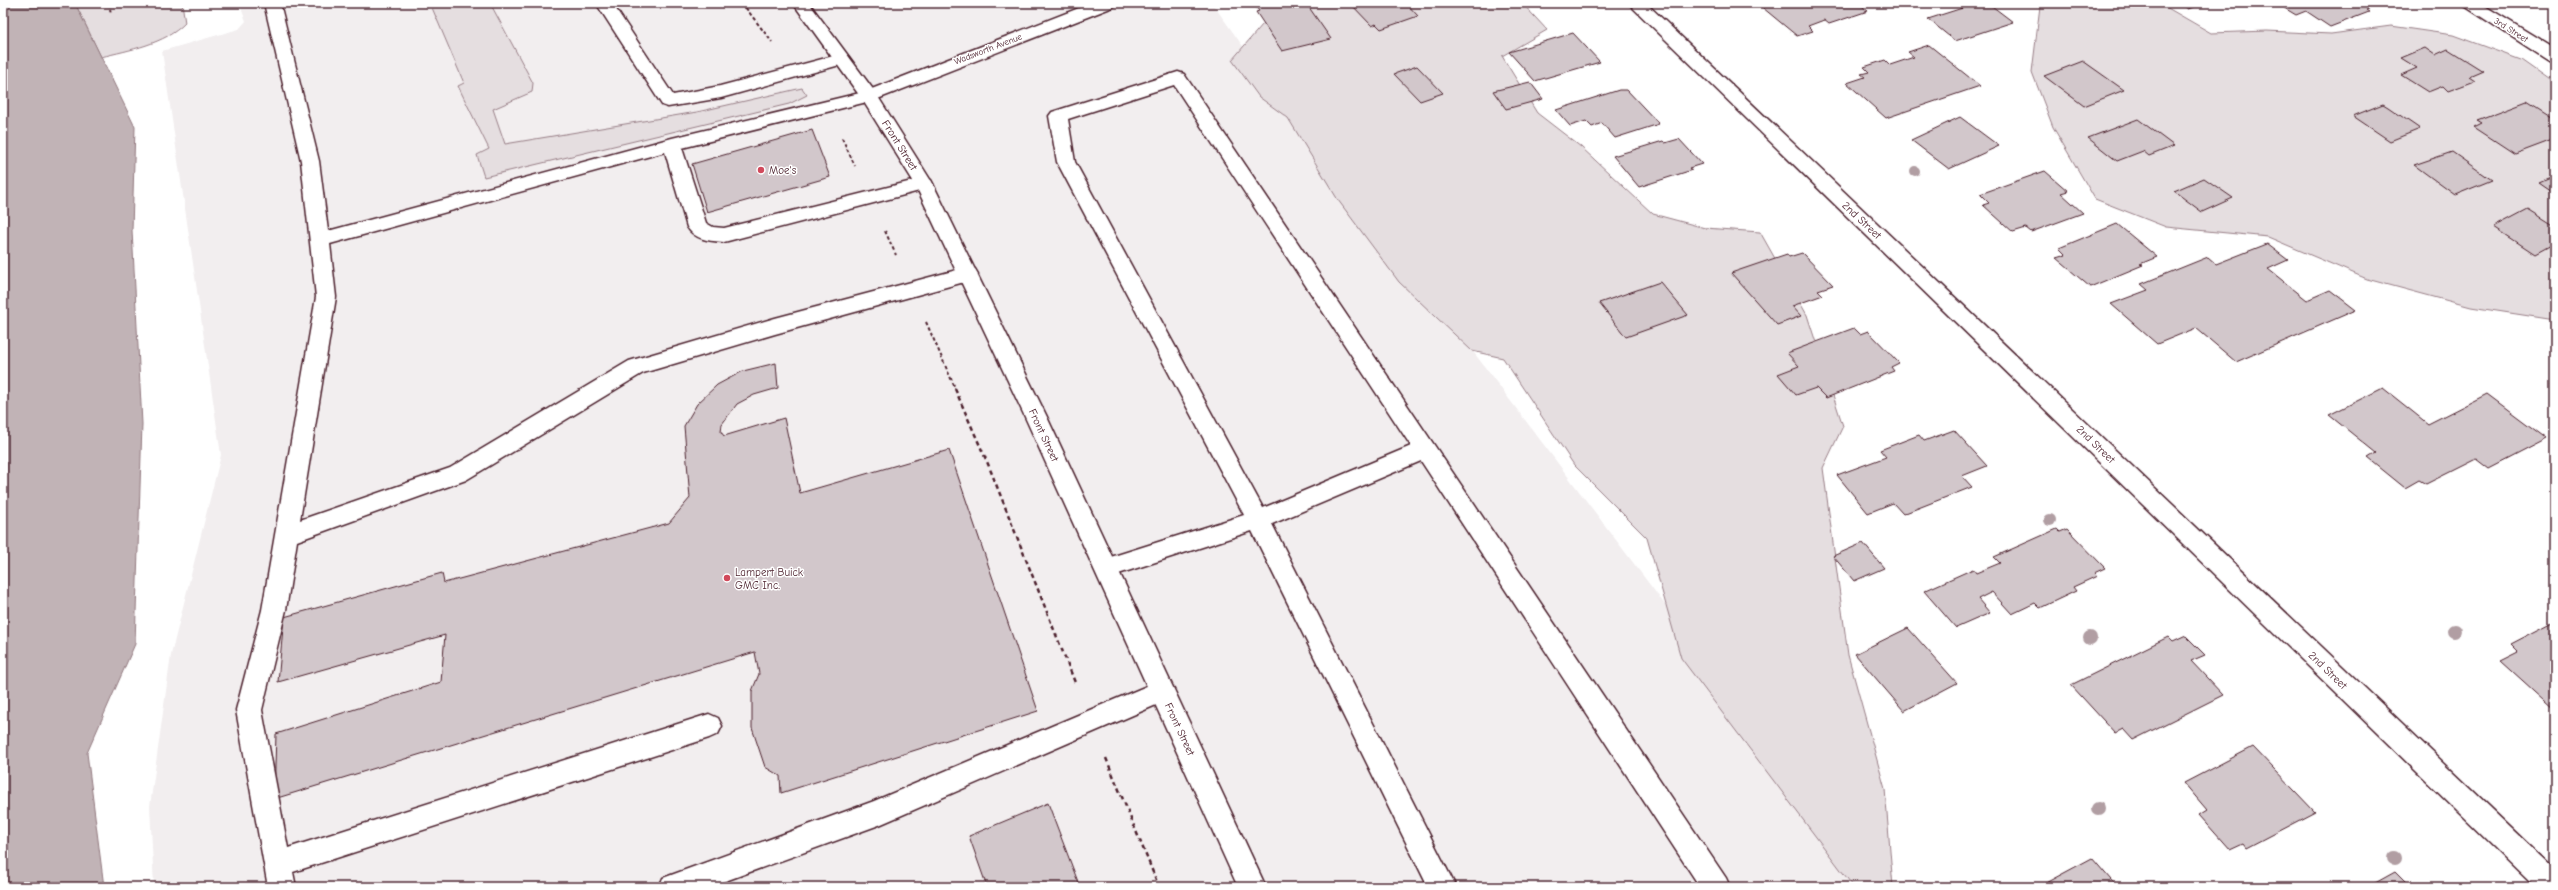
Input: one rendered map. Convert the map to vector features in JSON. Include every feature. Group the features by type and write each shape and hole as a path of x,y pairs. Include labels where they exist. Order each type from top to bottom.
{"main road":[{"path":"272,3 310,161 326,297 274,610 249,710 280,876 709,726"},
{"path":"604,3 668,101 721,92 841,59"},
{"name":"Front Street","path":"801,3 869,96 924,184 968,274 1106,568 1252,887"},
{"name":"Wadsworth Avenue","path":"319,240 672,144 869,96 1107,3"},
{"name":"2nd Street","path":"1636,3 2554,887"},
{"name":"3rd Street","path":"2468,3 2555,57"},
{"path":"1442,887 1258,520 1066,162 1058,116 1178,78 1716,887"},
{"path":"672,144 697,227 709,234 724,235 924,184"},
{"path":"286,535 458,474 636,367 968,274"},
{"path":"1106,568 1258,520 1425,450"},
{"path":"673,887 879,812 1161,691"}],"path":[{"path":"109,3 111,14"},
{"path":"742,3 795,71"},
{"path":"823,107 838,129 870,198 988,464 1159,887"}],"shaded area":[{"path":"3,3 75,3 135,127 132,230 142,424 135,644 87,753 104,887 3,887"},
{"path":"75,3 182,3 185,23 177,30 157,41 135,49 101,57"},
{"path":"239,3 1212,3 1262,73 1879,887 154,887 150,806 171,655 221,455 162,51 239,29 246,21"},
{"path":"430,3 490,3 533,83 532,92 493,109 505,144 697,112 802,88 807,95 789,104 484,177 477,155 489,149 458,86 464,83"},
{"path":"1281,3 1522,3 1547,30 1502,56 1537,113 1581,147 1653,214 1705,228 1760,232 1807,315 1843,426 1823,468 1848,655 1885,789 1893,887 1853,886 1681,658 1647,538 1574,465 1503,358 1472,351 1399,282 1338,200 1288,118 1259,97 1232,60"},
{"path":"2030,3 2159,3 2211,33 2267,31 2331,34 2391,26 2453,35 2521,60 2555,84 2555,320 2471,307 2367,279 2268,237 2166,227 2095,199 2053,127 2032,72 2040,6"}],"building":[{"path":"1253,3 1306,3 1331,39 1282,51 1256,12 1259,11"},
{"path":"1350,3 1406,3 1418,16 1381,29 1376,24 1372,26"},
{"path":"1757,3 1858,3 1868,11 1829,24 1824,20 1808,26 1813,31 1797,36"},
{"path":"1978,3 1988,3 2013,22 1955,41 1928,19"},
{"path":"2180,3 2205,3 2188,9"},
{"path":"2290,3 2384,3 2366,10 2369,12 2330,27 2306,11 2296,15 2281,6"},
{"path":"1573,33 1600,62 1535,81 1509,52"},
{"path":"1929,45 1980,86 1886,118 1847,83 1865,77 1861,74 1869,72 1864,67 1885,60 1890,65 1914,57 1908,52"},
{"path":"2425,48 2435,55 2448,49 2483,71 2469,77 2475,81 2448,91 2443,86 2428,92 2401,75 2417,68 2401,58"},
{"path":"2083,61 2124,90 2084,106 2044,76"},
{"path":"1417,66 1443,93 1420,101 1394,74"},
{"path":"1530,82 1543,99 1506,109 1493,91"},
{"path":"1619,90 1627,90 1659,124 1615,138 1602,123 1592,127 1586,121 1570,126 1556,110"},
{"path":"2527,101 2555,119 2555,139 2515,154 2474,127 2482,123 2477,120"},
{"path":"2383,104 2420,129 2390,141 2353,116"},
{"path":"1960,117 1999,146 1949,169 1911,140"},
{"path":"2138,119 2174,146 2149,156 2143,151 2117,161 2088,138"},
{"name":"Moe's","path":"812,130 830,177 707,212 692,164"},
{"path":"1679,139 1702,164 1689,168 1692,170 1639,187 1613,156 1663,141 1665,143"},
{"path":"2452,152 2492,180 2455,195 2414,165"},
{"path":"2045,171 2068,191 2061,193 2083,213 2031,232 2026,228 2013,232 1983,205 1989,203 1980,194"},
{"path":"2555,176 2555,194 2539,183"},
{"path":"2204,178 2233,198 2202,212 2174,191"},
{"path":"2528,209 2555,226 2555,243 2535,254 2494,227"},
{"path":"2117,224 2157,257 2140,264 2143,265 2090,287 2056,258 2066,255 2059,248"},
{"path":"2267,244 2288,260 2268,269 2307,300 2330,290 2356,310 2236,362 2196,328 2157,344 2111,304 2148,290 2141,284 2208,257 2216,264"},
{"path":"1802,253 1833,285 1818,290 1823,295 1792,306 1801,316 1777,325 1731,273 1787,254 1789,257"},
{"path":"1660,282 1688,315 1626,337 1599,303"},
{"path":"1854,328 1860,334 1868,331 1899,363 1891,367 1894,371 1826,398 1816,388 1796,395 1778,374 1799,366 1787,353"},
{"name":"Lampert Buick GMC Inc.","path":"776,363 778,388 754,395 737,404 722,424 721,432 724,436 784,418 800,493 949,450 1038,711 781,793 780,776 765,767 752,728 752,691 759,674 755,652 274,799 276,734 441,682 445,635 278,682 284,617 442,573 444,583 669,523 690,498 684,426 697,404 717,385 743,371"},
{"path":"2383,388 2428,424 2487,394 2547,439 2489,469 2476,459 2426,484 2419,480 2405,488 2368,458 2376,453 2329,415"},
{"path":"1954,430 1987,466 1962,476 1972,487 1903,514 1893,503 1868,513 1837,475 1886,457 1880,450 1919,435 1924,441"},
{"path":"2057,529 2060,532 2067,529 2105,568 2094,573 2097,576 2073,587 2076,591 2040,608 2035,603 2012,614 1992,592 1978,599 1990,613 1956,628 1924,591 1973,569 1976,573 2000,563 1994,557"},
{"path":"1863,543 1884,568 1854,581 1833,556"},
{"path":"2555,621 2555,710 2501,661 2519,652 2511,644"},
{"path":"1908,628 1957,683 1904,711 1855,654"},
{"path":"2186,636 2205,655 2191,661 2223,695 2133,740 2123,729 2115,733 2071,685 2168,637 2173,642"},
{"path":"2253,747 2315,812 2246,848 2243,844 2230,850 2199,815 2207,810 2184,783"},
{"path":"1048,803 1080,887 987,887 969,836"},
{"path":"2092,858 2117,887 2038,887"},
{"path":"2395,872 2410,887 2368,887"}],"place":[{"name":"Moe's","path":"761,170"},
{"name":"Lampert Buick GMC Inc.","path":"727,578"}]}
